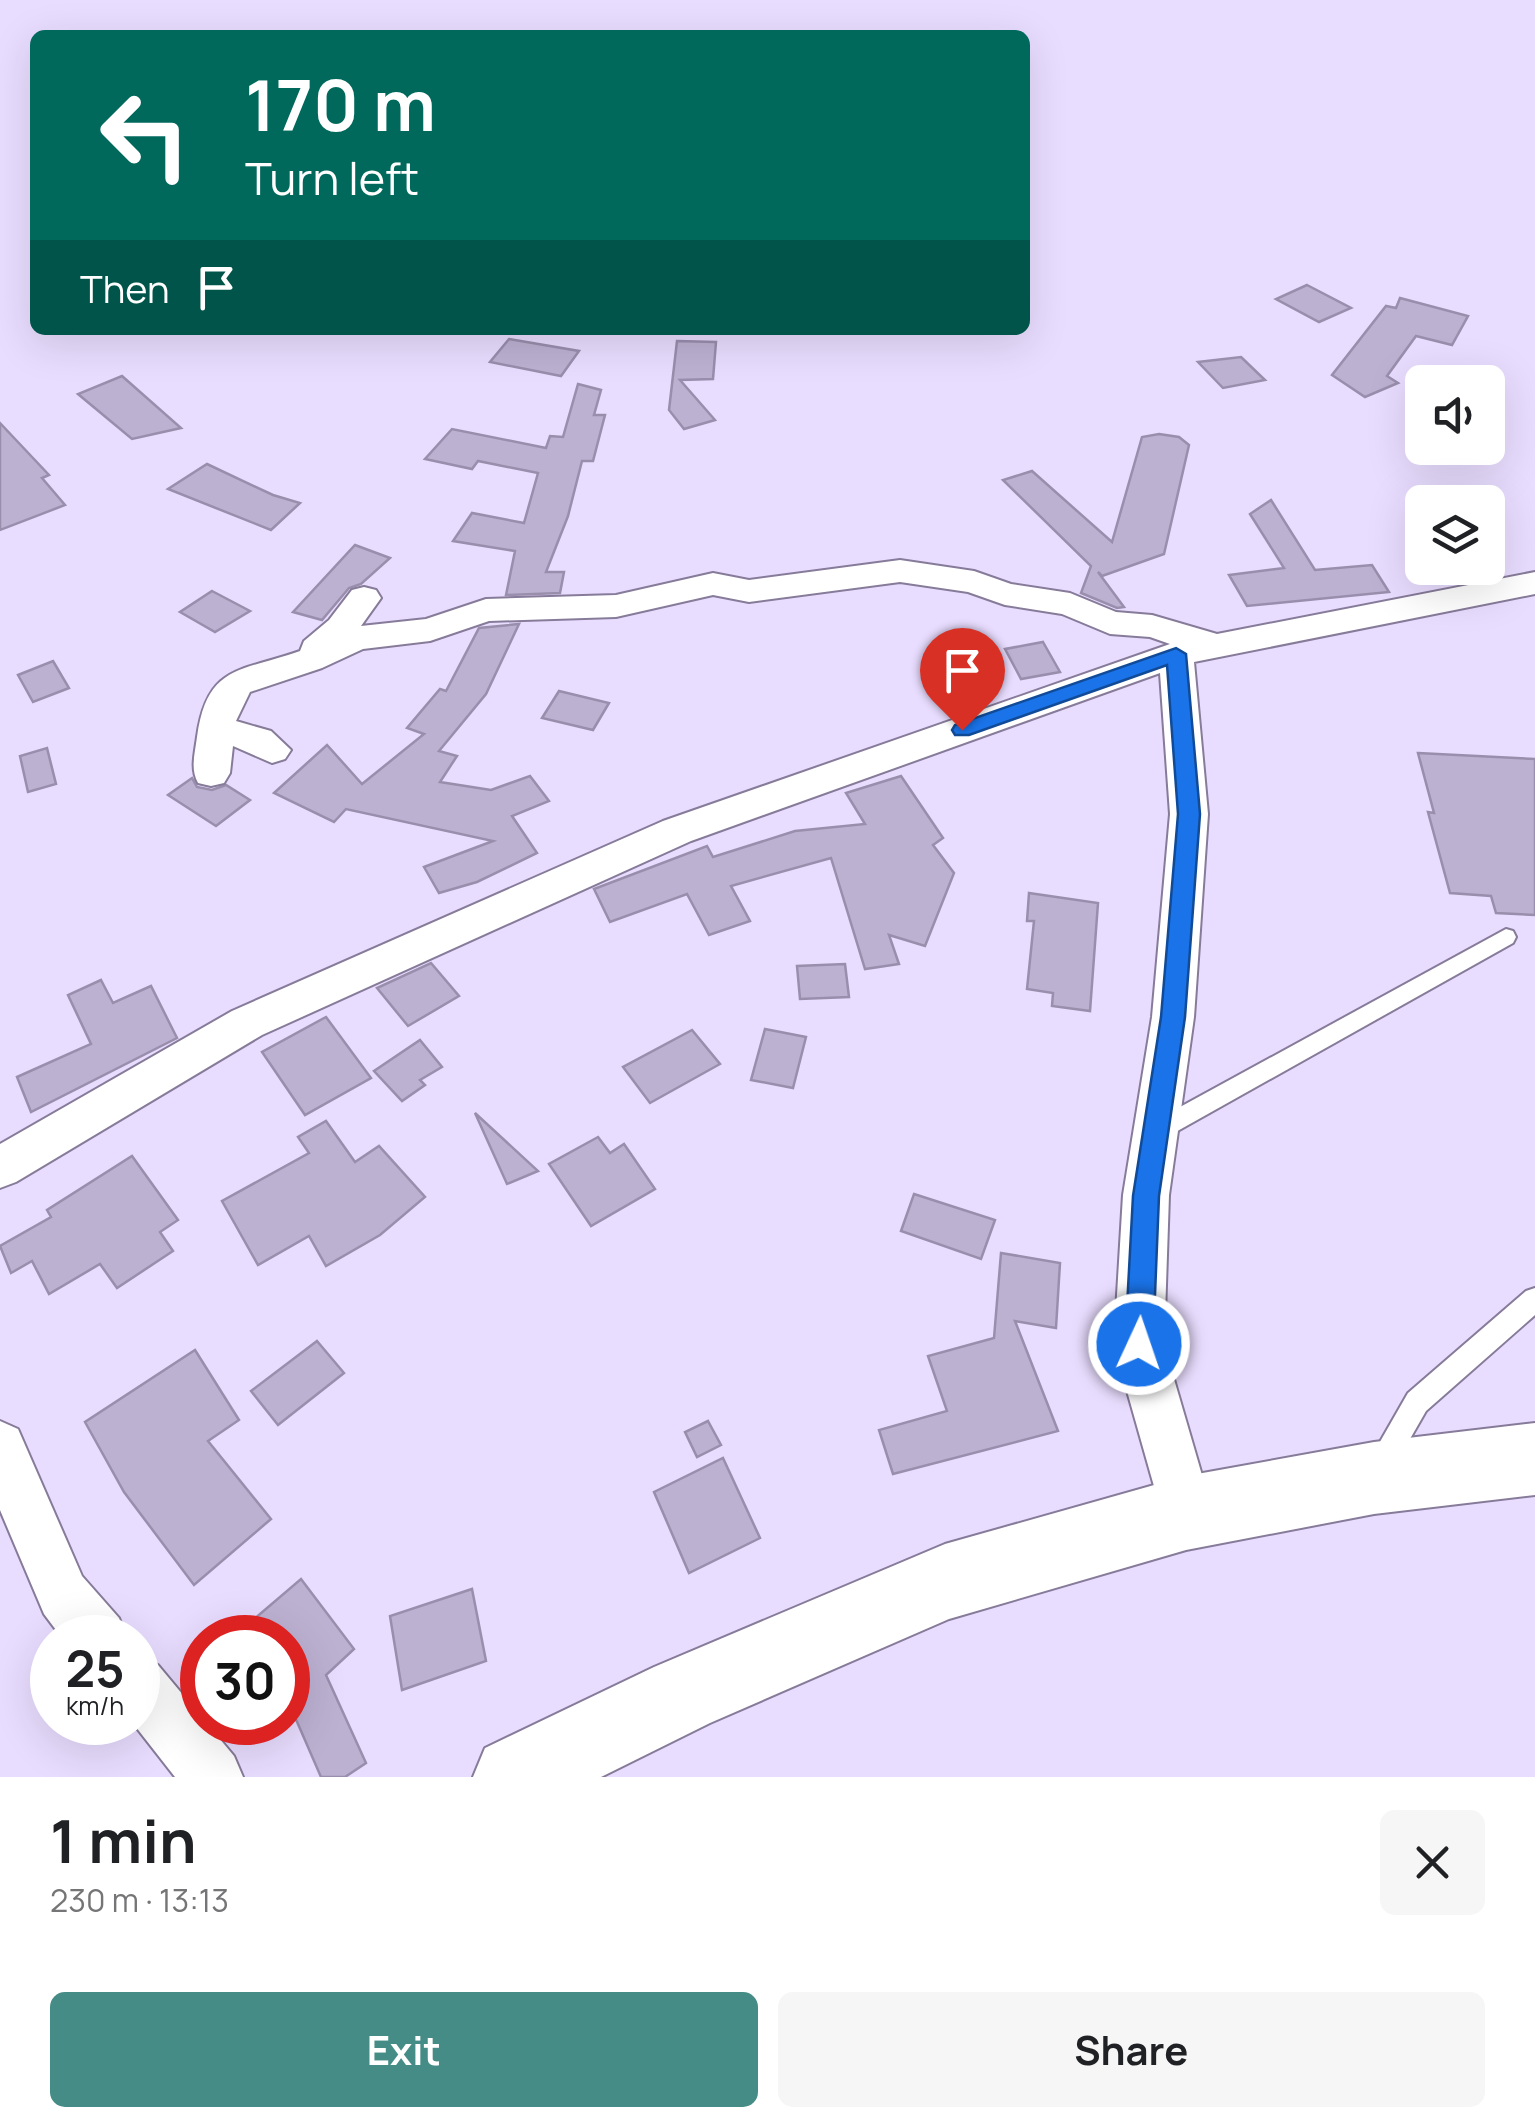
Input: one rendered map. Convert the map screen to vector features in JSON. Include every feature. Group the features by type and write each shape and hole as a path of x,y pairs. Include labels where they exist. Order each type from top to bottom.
{"main road":[{"path":"514,1777 682,1696 945,1582 1186,1514 1374,1478 1535,1459"}],"street":[{"path":"344,635 430,630 486,610 616,606 713,584 774,590 828,578 900,571 974,582 1004,594 1070,604 1110,623 1152,626 1194,650"},
{"path":"0,1168 247,1023 676,831 1194,650 1535,583"},
{"path":"212,774 216,728 226,696 237,684 299,664 344,635 364,598"},
{"path":"1186,1514 1139,1344 1146,1196 1173,1017 1189,814 1194,650"},
{"path":"216,728 258,740 272,750"},
{"path":"0,1448 64,1595 80,1615"},
{"path":"160,1712 212,1777"}],"lane":[{"path":"1156,1132 1506,936"},
{"path":"1374,1478 1417,1402 1535,1299"}],"building":[{"path":"1307,285 1351,308 1319,322 1276,299"},
{"path":"1400,298 1468,316 1452,345 1416,336 1387,376 1398,383 1365,397 1332,375 1386,306 1396,308"},
{"path":"509,339 579,351 561,376 490,362"},
{"path":"677,341 716,342 713,379 680,380 715,420 684,429 669,410"},
{"path":"1241,357 1265,380 1223,388 1198,362"},
{"path":"122,376 181,428 132,439 78,394"},
{"path":"578,384 601,390 594,415 605,415 593,461 582,461 568,516 546,572 564,572 560,593 506,595 515,551 453,541 472,513 524,523 538,473 478,461 472,469 425,459 452,429 546,448 550,436 563,437"},
{"path":"0,423 49,475 42,478 65,505 0,530"},
{"path":"1142,437 1179,437 1189,445 1164,554 1102,576 1098,572 1124,607 1117,608 1081,593 1091,566 1003,480 1032,471 1112,542"},
{"path":"207,464 273,495 300,503 271,530 168,489"},
{"path":"1271,500 1315,570 1372,565 1389,592 1247,606 1229,575 1284,568 1250,514"},
{"path":"355,545 390,558 361,584 349,588 322,620 293,612"},
{"path":"212,591 250,611 215,632 180,612"},
{"path":"519,624 486,694 439,751 457,756 440,782 491,790 530,776 549,801 512,816 537,853 477,882 439,893 424,867 493,841 346,809 334,822 274,793 327,745 362,784 424,734 407,728 440,689 446,691 479,628"},
{"path":"1043,642 1060,672 1021,679 1005,649"},
{"path":"53,661 69,688 33,702 18,675"},
{"path":"559,691 609,703 593,730 542,718"},
{"path":"47,748 56,784 28,792 20,756"},
{"path":"1418,753 1535,759 1535,915 1496,913 1491,896 1450,893 1428,812 1434,813"},
{"path":"901,776 943,838 933,845 954,873 925,946 889,935 899,964 865,969 831,858 731,886 750,921 709,935 687,894 610,922 594,889 707,846 713,857 795,831 865,824 846,793"},
{"path":"192,778 197,787 212,790 226,785 250,800 216,826 168,795"},
{"path":"1029,893 1098,903 1090,1011 1052,1006 1053,993 1027,989 1034,921 1027,921"},
{"path":"431,963 459,996 408,1026 377,988"},
{"path":"845,964 849,997 800,999 797,966"},
{"path":"101,980 113,1003 151,986 177,1038 31,1112 17,1077 91,1044 68,995"},
{"path":"326,1017 371,1078 305,1115 262,1052"},
{"path":"765,1029 806,1037 793,1088 751,1080"},
{"path":"692,1030 720,1064 650,1103 623,1067"},
{"path":"420,1040 442,1067 420,1080 425,1085 402,1101 374,1071"},
{"path":"475,1113 538,1171 507,1184"},
{"path":"326,1121 355,1162 379,1146 425,1197 380,1235 326,1266 309,1236 258,1265 222,1201 309,1153 298,1137"},
{"path":"598,1137 610,1153 624,1144 655,1189 591,1226 549,1164"},
{"path":"132,1156 178,1220 160,1232 173,1251 117,1288 100,1264 49,1294 32,1261 11,1273 0,1246 51,1217 47,1210"},
{"path":"914,1194 995,1220 981,1259 901,1231"},
{"path":"1001,1253 1060,1263 1056,1328 1015,1321 1058,1431 893,1474 879,1430 947,1411 928,1356 994,1338"},
{"path":"317,1341 344,1373 278,1425 251,1391"},
{"path":"195,1350 239,1420 208,1441 271,1519 194,1585 124,1492 85,1422"},
{"path":"708,1421 721,1445 697,1457 685,1432"},
{"path":"723,1458 760,1538 689,1573 654,1492"},
{"path":"301,1579 354,1649 326,1675 366,1763 345,1777 321,1777 307,1745 310,1615 259,1615"},
{"path":"472,1589 486,1661 402,1690 390,1616"}],"route":[{"path":"962,730 1176,654 1189,814 1173,1017 1146,1196 1139,1344"}]}
